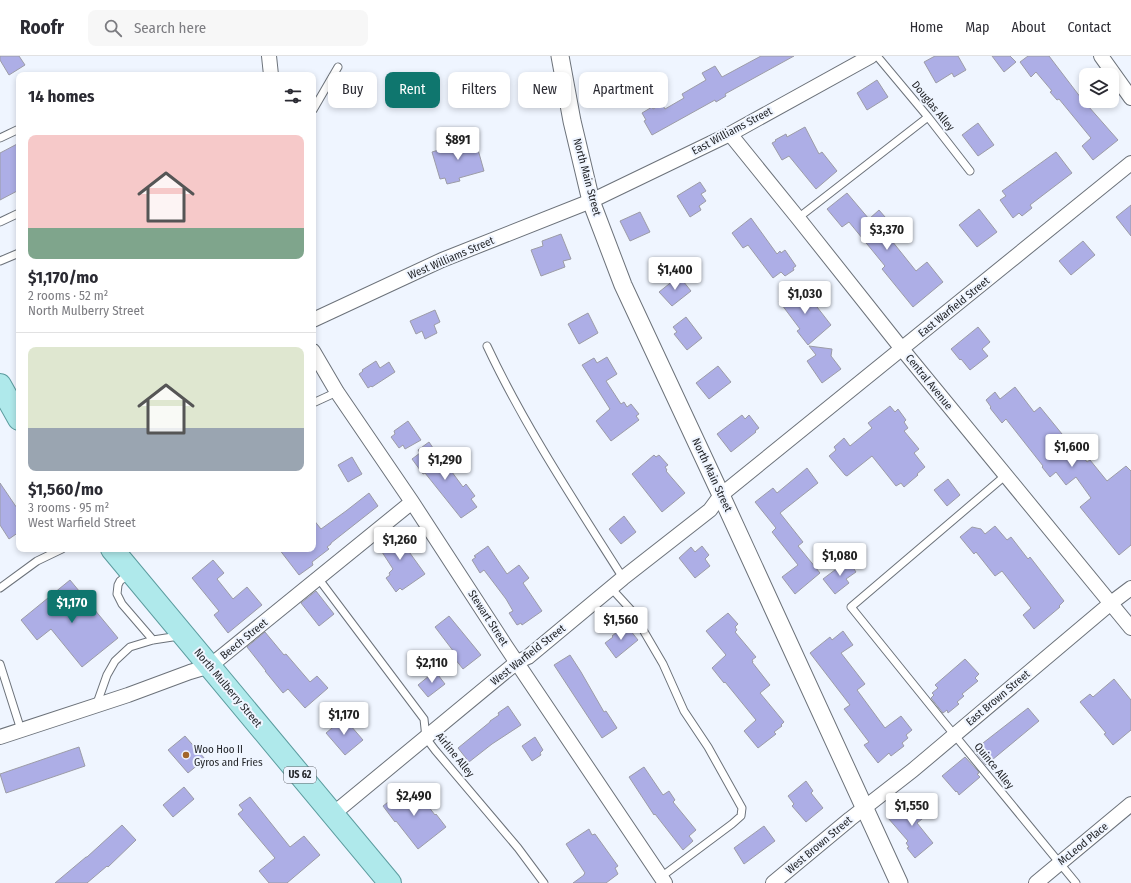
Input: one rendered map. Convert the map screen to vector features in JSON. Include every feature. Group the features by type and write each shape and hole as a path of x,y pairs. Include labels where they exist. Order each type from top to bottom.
{"main road":[{"path":"0,386 16,414"},
{"name":"North Mulberry Street","path":"115,552 390,883"}],"street":[{"path":"270,56 271,72"},
{"name":"North Main Street","path":"560,56 572,121 591,201 623,285 722,495 899,883"},
{"name":"East Williams Street","path":"591,201 730,134 871,56"},
{"path":"1101,56 1131,98"},
{"name":"Central Avenue","path":"730,134 902,349 1131,628"},
{"name":"East Warfield Street","path":"722,495 1131,163"},
{"name":"West Williams Street","path":"316,319 442,260 591,201"},
{"name":"Stewart Street","path":"316,356 337,392 412,502 663,880"},
{"name":"West Warfield Street","path":"333,814 517,662 528,657 623,578 710,510 722,495"},
{"name":"Beech Street","path":"0,737 96,706 210,666 412,502"},
{"name":"East Brown Street","path":"865,807 913,770 1111,603 1131,588"},
{"name":"McLeod Place","path":"1036,883 1131,804"},
{"name":"West Brown Street","path":"773,883 865,807"}],"lane":[{"name":"Douglas Alley","path":"877,56 928,116 970,171"},
{"path":"316,105 338,67"},
{"path":"798,218 928,116"},
{"path":"0,138 16,130"},
{"path":"0,222 16,214"},
{"path":"0,261 16,253"},
{"path":"487,346 501,375 545,454 623,578"},
{"path":"316,402 337,392"},
{"name":"Quince Alley","path":"1006,475 851,607 1076,883"},
{"path":"0,588 37,561 56,552"},
{"path":"131,571 120,581 117,594 122,604 153,640"},
{"name":"Airline Alley","path":"318,578 424,719 426,738 518,848 544,883"},
{"path":"611,588 632,611 663,664 684,711 708,747 742,808 740,816 732,824 663,880"},
{"path":"96,706 107,675 114,661 130,647 153,640 184,635"},
{"path":"0,664 21,730"}],"building":[{"path":"0,56 19,56 25,65 9,75 0,60"},
{"path":"761,56 794,56 725,94 726,96 716,102 715,100 652,135 644,121 646,120 642,113 650,108 668,108 684,98 682,94 706,80 702,73 715,66 722,77"},
{"path":"935,56 958,56 966,70 954,77 952,73 936,83 924,62"},
{"path":"992,56 1010,56 1016,62 1004,72"},
{"path":"1028,56 1049,56 1079,95 1079,108 1090,108 1118,140 1093,160 1082,146 1091,138 1059,99 1057,100 1050,92 1052,91 1036,72 1031,77 1020,62"},
{"path":"877,80 888,97 867,110 857,93"},
{"path":"978,123 994,145 978,156 962,135"},
{"path":"805,127 819,154 822,152 837,171 816,189 789,156 782,160 772,143 786,134 787,137"},
{"path":"475,139 484,171 459,178 460,181 447,184 445,178 440,179 432,152"},
{"path":"16,145 16,192 0,200 0,153"},
{"path":"1056,152 1072,173 1030,205 1032,208 1022,216 1019,213 1013,218 1000,200 1006,196 1002,191"},
{"path":"700,182 706,191 701,194 706,201 699,206 701,210 690,217 677,196"},
{"path":"847,193 869,219 879,210 892,225 884,231 916,271 927,262 943,282 913,307 882,269 885,266 849,222 842,227 827,209"},
{"path":"1131,205 1131,236 1116,217"},
{"path":"979,209 997,232 977,247 959,225"},
{"path":"640,212 650,232 630,241 620,221"},
{"path":"751,218 777,254 780,251 781,253 785,250 796,266 793,268 794,270 785,276 781,272 773,278 748,245 743,248 732,233"},
{"path":"561,234 571,259 563,261 565,267 541,276 531,250 543,246 542,241"},
{"path":"1083,241 1095,255 1071,275 1059,261"},
{"path":"679,276 691,291 672,306 659,292"},
{"path":"800,285 831,325 808,345 797,331 800,329 779,301"},
{"path":"435,310 440,322 434,325 437,333 425,339 422,331 416,334 410,321"},
{"path":"588,313 598,333 579,344 568,324"},
{"path":"686,317 702,338 687,350 674,334 677,332 673,327"},
{"path":"978,327 990,342 982,349 988,356 970,370 951,349"},
{"path":"809,346 832,349 831,356 841,369 822,383 807,361 816,355"},
{"path":"607,357 617,374 606,381 621,404 624,402 627,407 631,404 639,414 636,416 639,420 611,441 596,421 610,409 582,365 594,358 597,363"},
{"path":"376,361 380,368 389,362 395,372 368,388 359,374 363,371 362,370"},
{"path":"718,366 731,382 709,399 696,383"},
{"path":"1015,387 1034,412 1040,407 1071,445 1073,443 1087,462 1090,460 1107,481 1126,466 1131,471 1131,545 1119,555 1080,507 1091,498 1076,477 1066,485 1056,472 1050,477 1006,419 1002,423 990,408 991,407 986,400 995,392 1000,399"},
{"path":"890,406 895,412 898,409 906,420 904,422 908,428 904,431 919,449 914,453 925,467 904,487 901,483 896,486 872,456 847,476 845,475 829,456 836,450 834,447 844,438 850,446 872,428 868,423"},
{"path":"742,415 745,419 749,415 759,428 731,452 717,434"},
{"path":"408,421 421,440 405,449 403,445 399,448 391,437 395,434 394,431"},
{"path":"429,442 448,470 449,468 463,487 466,484 475,496 471,499 477,507 461,518 412,459 420,453 418,450"},
{"path":"654,455 656,457 659,455 668,465 665,467 667,470 666,471 685,493 662,512 632,474"},
{"path":"352,457 362,474 348,482 338,465"},
{"path":"807,468 818,483 780,513 803,542 798,546 820,573 795,594 782,577 798,565 772,532 776,528 755,502 773,488 777,493"},
{"path":"948,479 960,495 947,506 934,490"},
{"path":"0,483 16,507 16,534 9,539 0,525"},
{"path":"369,493 378,506 331,543 327,547 329,549 312,562 313,565 299,575 281,552 316,552 316,523 321,529"},
{"path":"624,516 636,532 621,544 609,529"},
{"path":"995,526 1007,540 1011,537 1028,559 1030,557 1064,601 1059,606 1060,607 1034,629 1023,615 1031,608 1002,571 995,576 976,552 974,554 960,537 972,527 981,529 985,534"},
{"path":"400,529 406,539 402,542 425,574 402,590 400,588 396,592 386,578 390,575 389,573 393,569 382,552 385,550 379,540 394,530 395,532"},
{"path":"488,546 507,574 519,565 529,578 523,583 542,611 522,625 521,623 517,625 509,613 513,611 506,599 484,570 480,573 472,560 476,557 474,556"},
{"path":"702,546 709,555 705,559 710,566 695,578 679,558 691,547 695,552"},
{"path":"213,560 224,573 217,579 233,599 247,587 262,605 228,633 214,615 219,611 192,578"},
{"path":"848,560 856,572 846,579 849,583 835,594 823,579"},
{"path":"70,580 118,638 82,667 51,629 37,640 21,620"},
{"path":"316,591 334,614 319,626 301,603"},
{"path":"728,613 738,624 735,627 737,630 735,632 756,657 752,660 752,662 770,685 760,693 784,722 781,725 782,726 774,732 776,734 758,748 744,731 756,720 712,668 726,655 706,631"},
{"path":"449,616 481,655 463,669 451,654 454,652 435,627"},
{"path":"626,625 638,640 616,658 605,643"},
{"path":"843,631 853,645 841,653 865,684 857,690 885,728 901,716 912,730 906,735 908,738 902,743 904,746 891,756 889,753 878,763 864,745 869,742 844,709 850,705 810,653 830,637 832,640"},
{"path":"265,632 284,655 286,654 310,682 317,676 328,688 305,708 288,689 283,693 247,647"},
{"path":"570,655 604,712 606,711 617,728 602,738 554,665"},
{"path":"965,659 979,674 975,678 978,681 962,694 964,696 957,702 959,704 948,713 947,710 943,713 931,698 934,695 932,693 938,688 935,685"},
{"path":"435,671 445,684 428,697 418,685"},
{"path":"1114,679 1131,700 1131,730 1113,745 1104,734 1106,733 1080,702 1090,694 1093,697"},
{"path":"508,706 521,725 492,744 469,762 458,748"},
{"path":"1028,708 1039,721 986,765 974,750"},
{"path":"344,718 363,740 345,755 326,733"},
{"name":"Woo Hoo II Gyros and Fries","path":"185,736 205,759 188,773 168,750"},
{"path":"535,737 543,750 540,753 541,755 532,761 522,746"},
{"path":"79,747 85,766 6,793 0,774"},
{"path":"965,757 978,771 979,773 977,774 980,777 959,795 942,776"},
{"path":"644,767 663,795 669,791 675,800 673,802 696,830 689,836 693,841 683,850 655,814 654,815 629,777"},
{"path":"806,781 813,791 811,793 823,808 806,822 792,806 794,804 788,796"},
{"path":"411,784 446,827 418,849 383,806"},
{"path":"184,787 194,799 173,817 163,805"},
{"path":"250,797 290,847 304,836 320,855 287,883 269,883 259,871 275,858 238,814 243,810 239,805"},
{"path":"913,798 927,815 917,823 933,843 915,858 907,848 909,847 906,843 908,841 888,818"},
{"path":"122,825 136,840 108,867 107,866 87,883 55,883 87,857"},
{"path":"764,826 775,841 744,864 734,848"},
{"path":"589,829 592,835 595,834 618,866 615,868 618,874 606,883 573,883 585,873 566,844"}],"place":[{"name":"Woo Hoo II Gyros and Fries","path":"186,755"}]}
